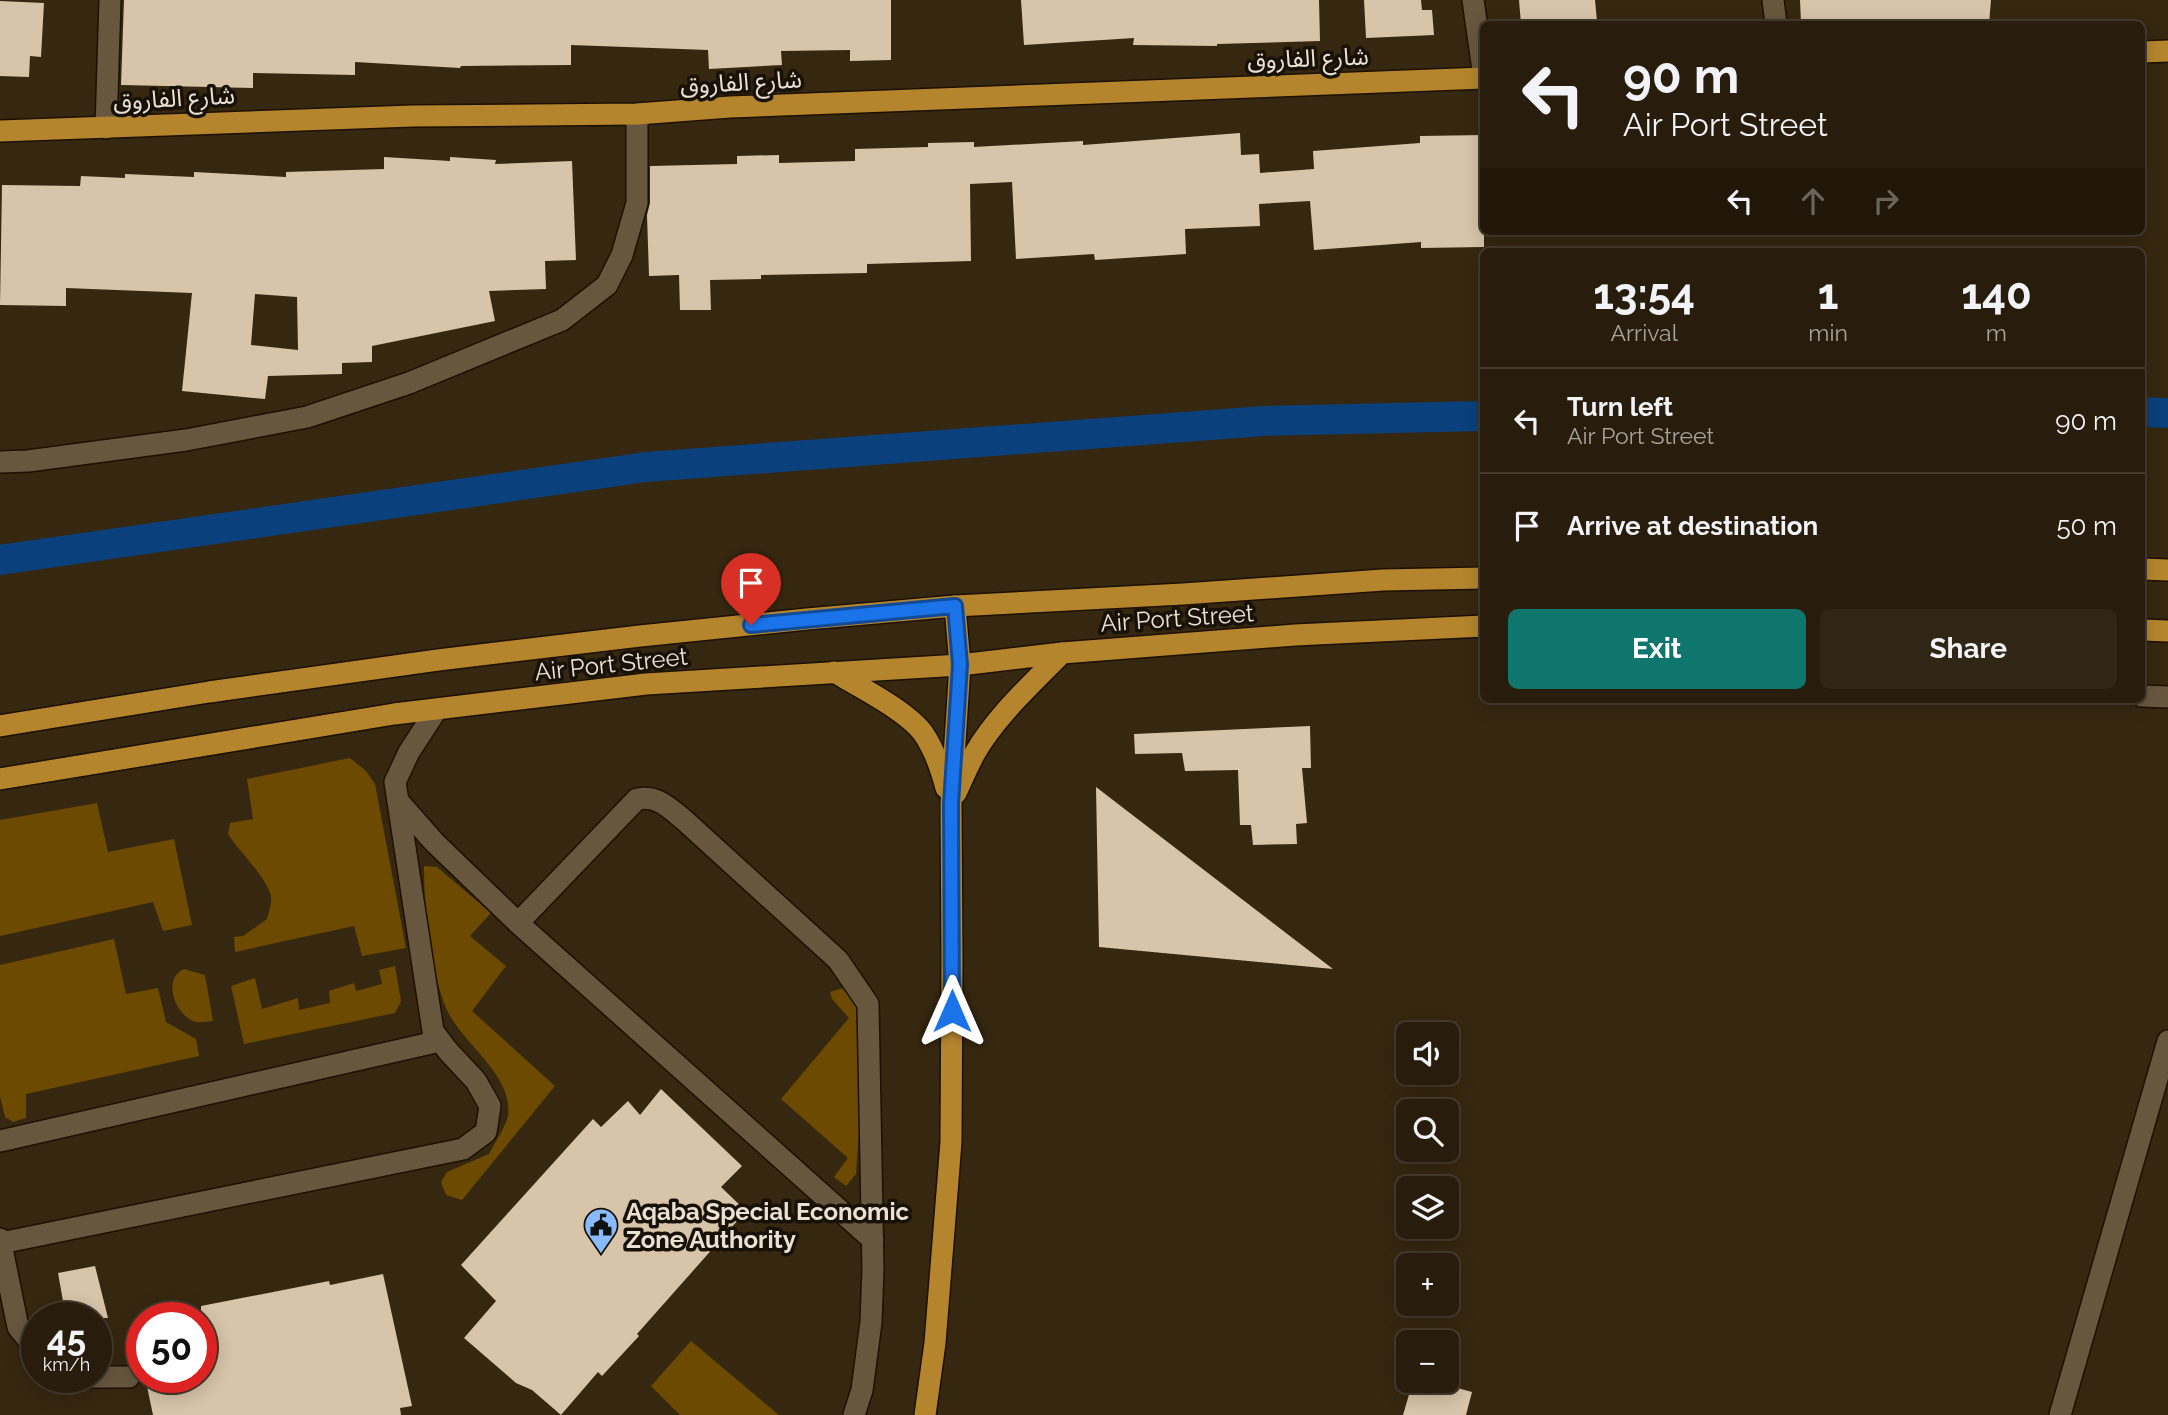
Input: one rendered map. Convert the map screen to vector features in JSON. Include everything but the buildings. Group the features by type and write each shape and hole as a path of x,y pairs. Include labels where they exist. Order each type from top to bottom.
{"main road":[{"path":"2145,52 2168,51"},
{"name":"شارع الفاروق","path":"0,131 386,117 637,114 730,107 1480,78"},
{"path":"2145,569 2168,570"},
{"name":"Air Port Street","path":"0,726 209,692 438,660 640,636 955,606 1382,580 1480,578"},
{"path":"925,1415 934,1343 951,1142 951,804 960,665 955,606"},
{"name":"Air Port Street","path":"0,779 341,723 646,684 960,665 1062,653 1295,635 1480,626"},
{"path":"2145,630 2168,631"},
{"path":"951,804 975,752 1020,695 1062,653"},
{"path":"834,672 891,705 922,731 938,760 951,804"}],"street":[{"path":"106,128 110,0"},
{"path":"1473,0 1480,50"},
{"path":"1773,0 1776,21"},
{"path":"0,461 28,461 186,440 307,417 409,383 562,320 607,285 622,255 637,203 637,114"},
{"path":"2145,696 2168,697"},
{"path":"21,1331 0,1241 463,1149 486,1132 490,1107 476,1081 433,1031 395,782 409,752 437,709"},
{"path":"518,923 637,799 659,799 838,960 868,1004 873,1240 871,1322 862,1390 854,1415"},
{"path":"398,801 434,842 518,923 873,1240"},
{"path":"0,1141 440,1041"},
{"path":"2060,1415 2168,1041"}],"shaded area":[{"path":"350,758 366,771 375,784 406,948 362,956 354,926 235,952 234,937 243,936 267,919 271,901 263,880 228,834 230,823 253,819 247,779"},
{"path":"97,803 108,852 174,839 192,925 163,931 153,902 0,936 0,820"},
{"path":"424,866 437,867 491,913 470,936 506,966 472,1011 555,1086 462,1200 446,1195 441,1182 447,1172 489,1154 507,1120 508,1101 495,1073 453,1021 440,992 429,938"},
{"path":"114,939 126,994 158,988 166,1022 196,1039 199,1056 26,1094 26,1118 13,1122 5,1117 0,1096 0,965"},
{"path":"395,966 401,1001 395,1013 244,1044 231,986 255,978 262,1009 298,998 299,1010 330,1003 329,991 354,983 356,991 382,984 379,970"},
{"path":"184,969 205,975 213,1021 196,1022 189,1019 177,1006 172,989 173,981"},
{"path":"847,987 860,1008 866,1031 856,1174 846,1186 834,1177 848,1158 781,1099 849,1018 832,999 830,992"},
{"path":"691,1341 779,1415 680,1415 651,1386"}],"waterway":[{"path":"2145,412 2168,413"},
{"path":"0,560 646,467 1264,421 1480,416"}],"place":[{"name":"Aqaba Special Economic Zone Authority","path":"601,1255"}],"route":[{"path":"751,625 955,606 960,665 951,804 952,1011"}]}
